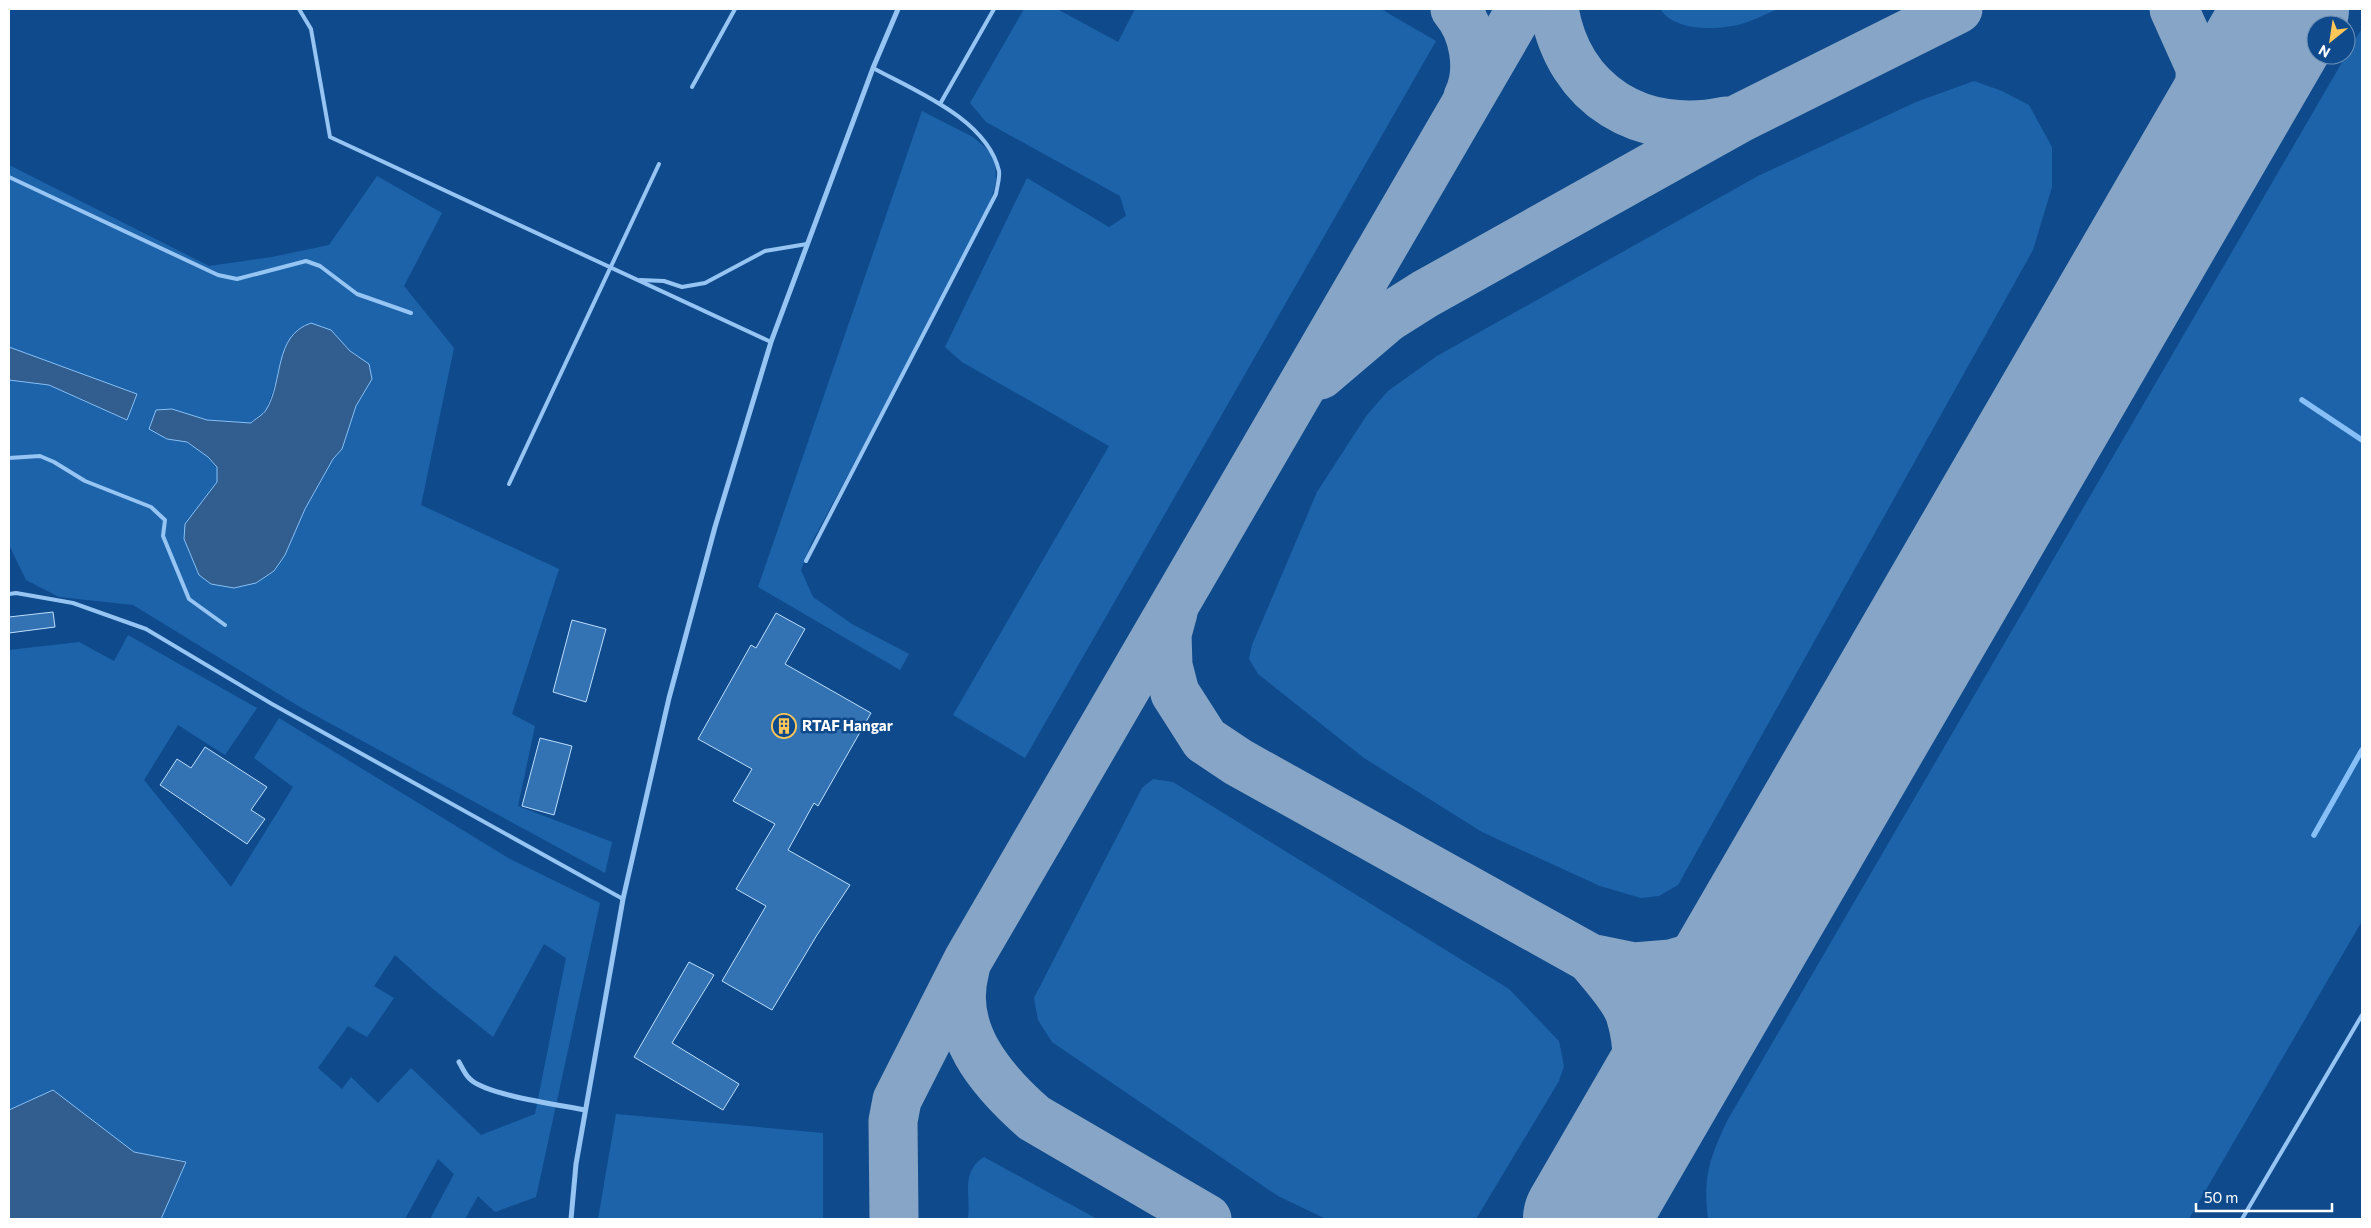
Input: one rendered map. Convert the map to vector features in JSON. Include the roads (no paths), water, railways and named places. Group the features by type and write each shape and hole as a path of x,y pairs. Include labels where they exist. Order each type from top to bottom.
{"street":[{"path":"571,1219 576,1164 623,899 670,698 715,527 771,342 872,68 898,9"},
{"path":"459,1062 470,1079 482,1085 506,1094 585,1110"}],"lane":[{"path":"299,9 310,29 330,137 771,342"},
{"path":"692,87 734,9"},
{"path":"940,104 994,9"},
{"path":"806,561 996,194 1000,173 990,149 958,114 872,68"},
{"path":"509,484 659,164"},
{"path":"9,177 218,276 237,280 306,261 320,266 357,294 411,313"},
{"path":"636,280 664,281 682,287 704,283 765,250 808,244"},
{"path":"9,458 40,456 54,462 85,481 151,507 165,520 163,536 189,599 225,625"},
{"path":"9,594 73,603 146,628 272,704 623,899"},
{"path":"2242,1219 2362,1014"}],"waterway":[{"path":"2302,400 2362,440"},
{"path":"2314,835 2362,750"}],"place":[{"name":"RTAF Hangar","path":"784,726"}]}
